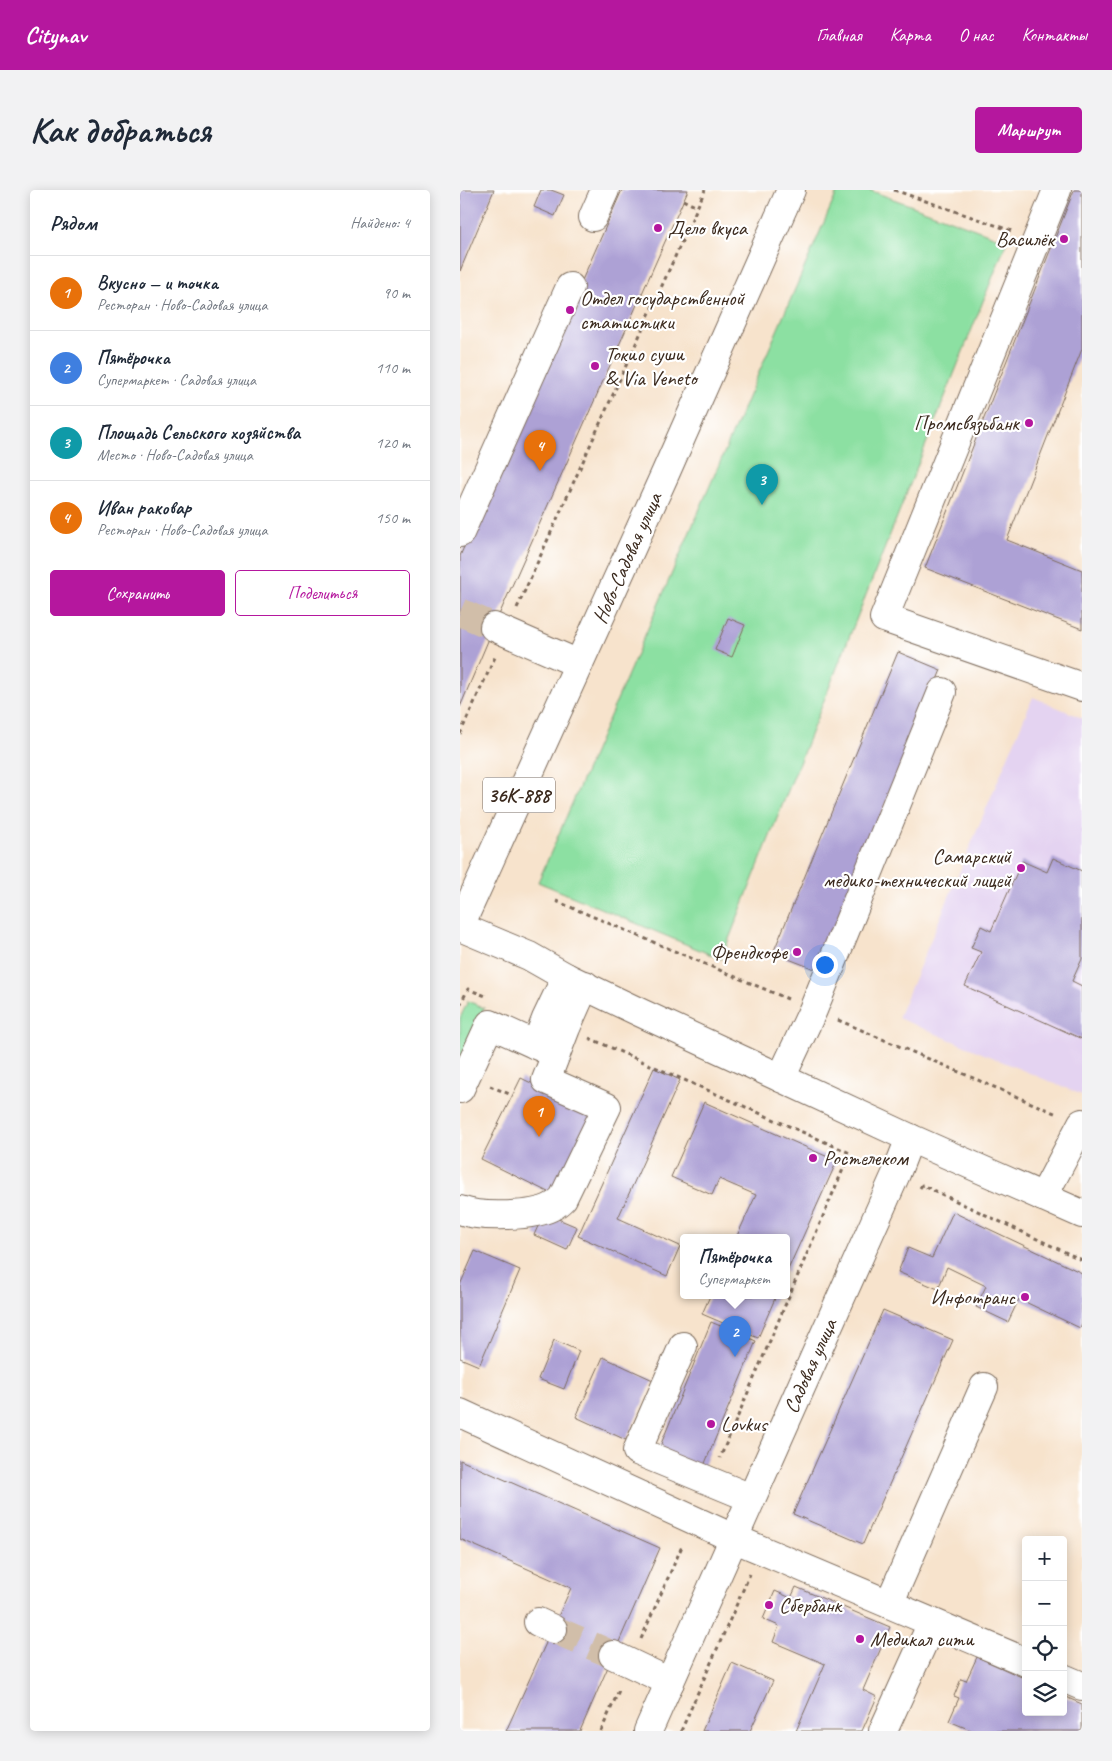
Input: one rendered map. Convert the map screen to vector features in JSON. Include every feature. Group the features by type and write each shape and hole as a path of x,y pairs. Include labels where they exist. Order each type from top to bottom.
{"main road":[{"path":"594,217 605,190"},
{"name":"Ново-Садовая улица","path":"460,926 791,190"},
{"path":"1057,190 884,618 1082,687"},
{"path":"460,533 570,287"},
{"path":"500,630 579,664"},
{"path":"781,1078 813,1010 942,692"},
{"path":"460,926 529,956 576,981 910,1138 1082,1214"},
{"path":"546,1050 566,1028 576,981"},
{"path":"460,1210 468,1213 514,1216 553,1207 562,1198 607,1107 546,1080 546,1019 576,981"},
{"path":"460,1089 490,1024 546,1050"},
{"path":"1044,1197 1082,1123"},
{"name":"Садовая улица","path":"648,1731 896,1174 910,1138"},
{"path":"683,1346 637,1451 751,1498"},
{"path":"889,1604 984,1388"},
{"path":"461,1416 733,1538 1022,1660"},
{"path":"883,1731 932,1623"},
{"path":"622,1659 670,1682"},
{"path":"1067,1680 1082,1686"}],"path":[{"path":"460,734 500,630 705,190"},
{"path":"894,190 1012,232 1016,224"},
{"path":"683,200 697,207"},
{"path":"460,1005 468,989"},
{"path":"566,1028 850,1153 790,1294"},
{"path":"922,1186 1082,1260"},
{"path":"710,1481 788,1299"},
{"path":"601,1731 622,1659 693,1520"}],"shaded area":[{"name":"Самарский медико-технический лицей","path":"1033,697 1082,718 1082,1095 898,1018"}],"green space":[{"path":"838,190 869,190 1007,241 721,959 538,882"},
{"path":"468,1001 484,1008 460,1061 460,1018"}],"building":[{"path":"460,190 494,190 460,271"},
{"path":"541,190 551,190 564,195 555,216 534,207"},
{"path":"622,190 688,190 460,707 460,556"},
{"path":"1074,190 1082,190 1082,349 1007,540 1082,570 1082,629 925,568"},
{"path":"728,618 745,625 732,657 715,650"},
{"path":"898,652 941,670 817,970 773,953"},
{"path":"1053,858 1082,871 1082,959 1072,981 1082,986 1082,1039 965,986 981,952 971,948 981,926 991,931 1022,861 1047,872"},
{"path":"654,1068 680,1080 618,1218 680,1246 667,1276 578,1236"},
{"path":"521,1078 596,1115 556,1196 481,1159"},
{"path":"704,1102 837,1161 790,1265 790,1234 738,1234 756,1195 719,1179 712,1195 671,1177"},
{"path":"953,1212 1082,1273 1082,1323 1080,1328 1019,1299 1008,1322 976,1307 986,1286 947,1267 938,1289 898,1272 908,1248 932,1258"},
{"path":"544,1213 577,1227 567,1250 534,1235"},
{"path":"475,1251 520,1270 479,1366 460,1358 460,1285"},
{"path":"709,1299 775,1299 758,1338 702,1314"},
{"path":"883,1310 953,1340 863,1544 793,1514"},
{"path":"711,1322 756,1341 698,1480 654,1461"},
{"path":"554,1340 579,1351 564,1389 538,1379"},
{"path":"603,1357 653,1380 626,1440 576,1417"},
{"path":"460,1460 660,1548 580,1731 506,1731 571,1588 460,1539"},
{"path":"796,1587 890,1627 863,1690 877,1697 862,1731 796,1731 825,1664 773,1642 779,1626 763,1619 775,1591 791,1598"},
{"path":"977,1657 1022,1677 1022,1716 1067,1716 1067,1698 1082,1704 1082,1731 973,1731 949,1721 959,1698 954,1696 961,1679 966,1681"},
{"path":"732,1663 773,1681 750,1731 702,1731"}],"tunnel":[{"path":"460,612 494,627"},
{"path":"553,1629 613,1655"}],"place":[{"name":"Дело вкуса","path":"658,228"},
{"name":"Василёк","path":"1064,239"},
{"name":"Отдел государственной статистики","path":"570,310"},
{"name":"Токио суши & Via Veneto","path":"595,366"},
{"name":"Промсвязьбанк","path":"1029,423"},
{"name":"Иван раковар","path":"540,471"},
{"name":"Площадь Сельского хозяйства","path":"762,505"},
{"name":"Самарский медико-технический лицей","path":"1021,868"},
{"name":"Френдкофе","path":"797,952"},
{"name":"Вкусно — и точка","path":"539,1137"},
{"name":"Ростелеком","path":"813,1158"},
{"name":"Инфотранс","path":"1025,1297"},
{"name":"Пятёрочка","path":"735,1357"},
{"name":"Lovkus","path":"711,1424"},
{"name":"Сбербанк","path":"769,1605"},
{"name":"Медикал сити","path":"860,1639"}]}
